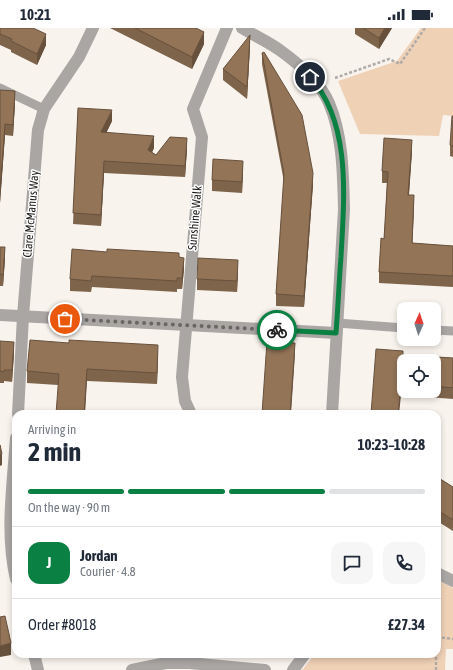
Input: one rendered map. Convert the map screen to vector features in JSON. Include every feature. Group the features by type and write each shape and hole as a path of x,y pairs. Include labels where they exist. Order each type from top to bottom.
{"street":[{"name":"Clare McManus Way","path":"18,410 23,316 38,130 44,109 79,57 93,28"},
{"name":"Sunshine Walk","path":"189,410 185,401 182,377 202,136 193,109 227,28"},
{"path":"242,28 281,51 302,68 318,86 329,103 336,129 341,152 344,209 332,410"},
{"path":"0,315 187,325 336,328"},
{"path":"12,492 10,519 12,550"},
{"path":"441,575 452,579"},
{"path":"35,658 38,670"},
{"path":"293,670 302,658"},
{"path":"132,670 166,659 189,663 265,670"}],"lane":[{"path":"0,88 44,109"},
{"path":"336,328 397,328"},
{"path":"441,330 453,331"}],"path":[{"path":"318,86 335,78 389,59 400,64 425,28"},
{"path":"441,638 453,639"},
{"path":"436,658 436,670"}],"shaded area":[{"path":"421,28 453,28 453,116 443,115 439,136 360,134 338,81 397,61"},
{"path":"441,581 453,588 453,649 446,649 445,670 302,670 312,658 441,658"}],"building":[{"path":"0,28 33,28 46,34 37,54 11,41 12,39 0,34"},
{"path":"135,28 196,28 204,32 192,57"},
{"path":"363,28 385,28 379,38"},
{"path":"250,35 247,87 223,69"},
{"path":"264,52 302,115 313,173 304,296 276,294 284,174 262,53"},
{"path":"0,90 15,91 13,125 5,124 0,192"},
{"path":"78,108 112,110 101,132 154,136 148,150 156,155 170,137 187,138 185,166 104,161 101,215 73,213"},
{"path":"453,116 453,146 450,145"},
{"path":"384,138 412,140 408,195 414,195 412,243 453,246 453,276 379,272 381,238 384,239 388,172 382,171"},
{"path":"213,159 243,161 242,182 212,180"},
{"path":"0,247 5,247 3,275 0,274"},
{"path":"72,249 107,252 107,249 179,253 179,257 184,258 182,278 177,278 177,281 92,276 91,281 70,279"},
{"path":"198,258 238,260 237,281 197,279"},
{"path":"30,340 69,343 69,340 158,345 157,373 87,369 84,410 56,410 59,374 27,371"},
{"path":"0,341 14,342 12,370 4,370 4,372 0,371"},
{"path":"267,341 295,343 290,410 262,410"},
{"path":"376,349 403,351 403,354 397,354 397,398 400,398 398,410 371,410"},
{"path":"441,357 453,358 453,388 441,387"},
{"path":"441,480 453,487 453,520 441,512"},
{"path":"5,616 11,643 0,646 0,617"}],"way so far":[{"path":"65,319 277,330"}],"route":[{"path":"277,330 336,333 344,209 341,152 329,103 310,77"}]}
